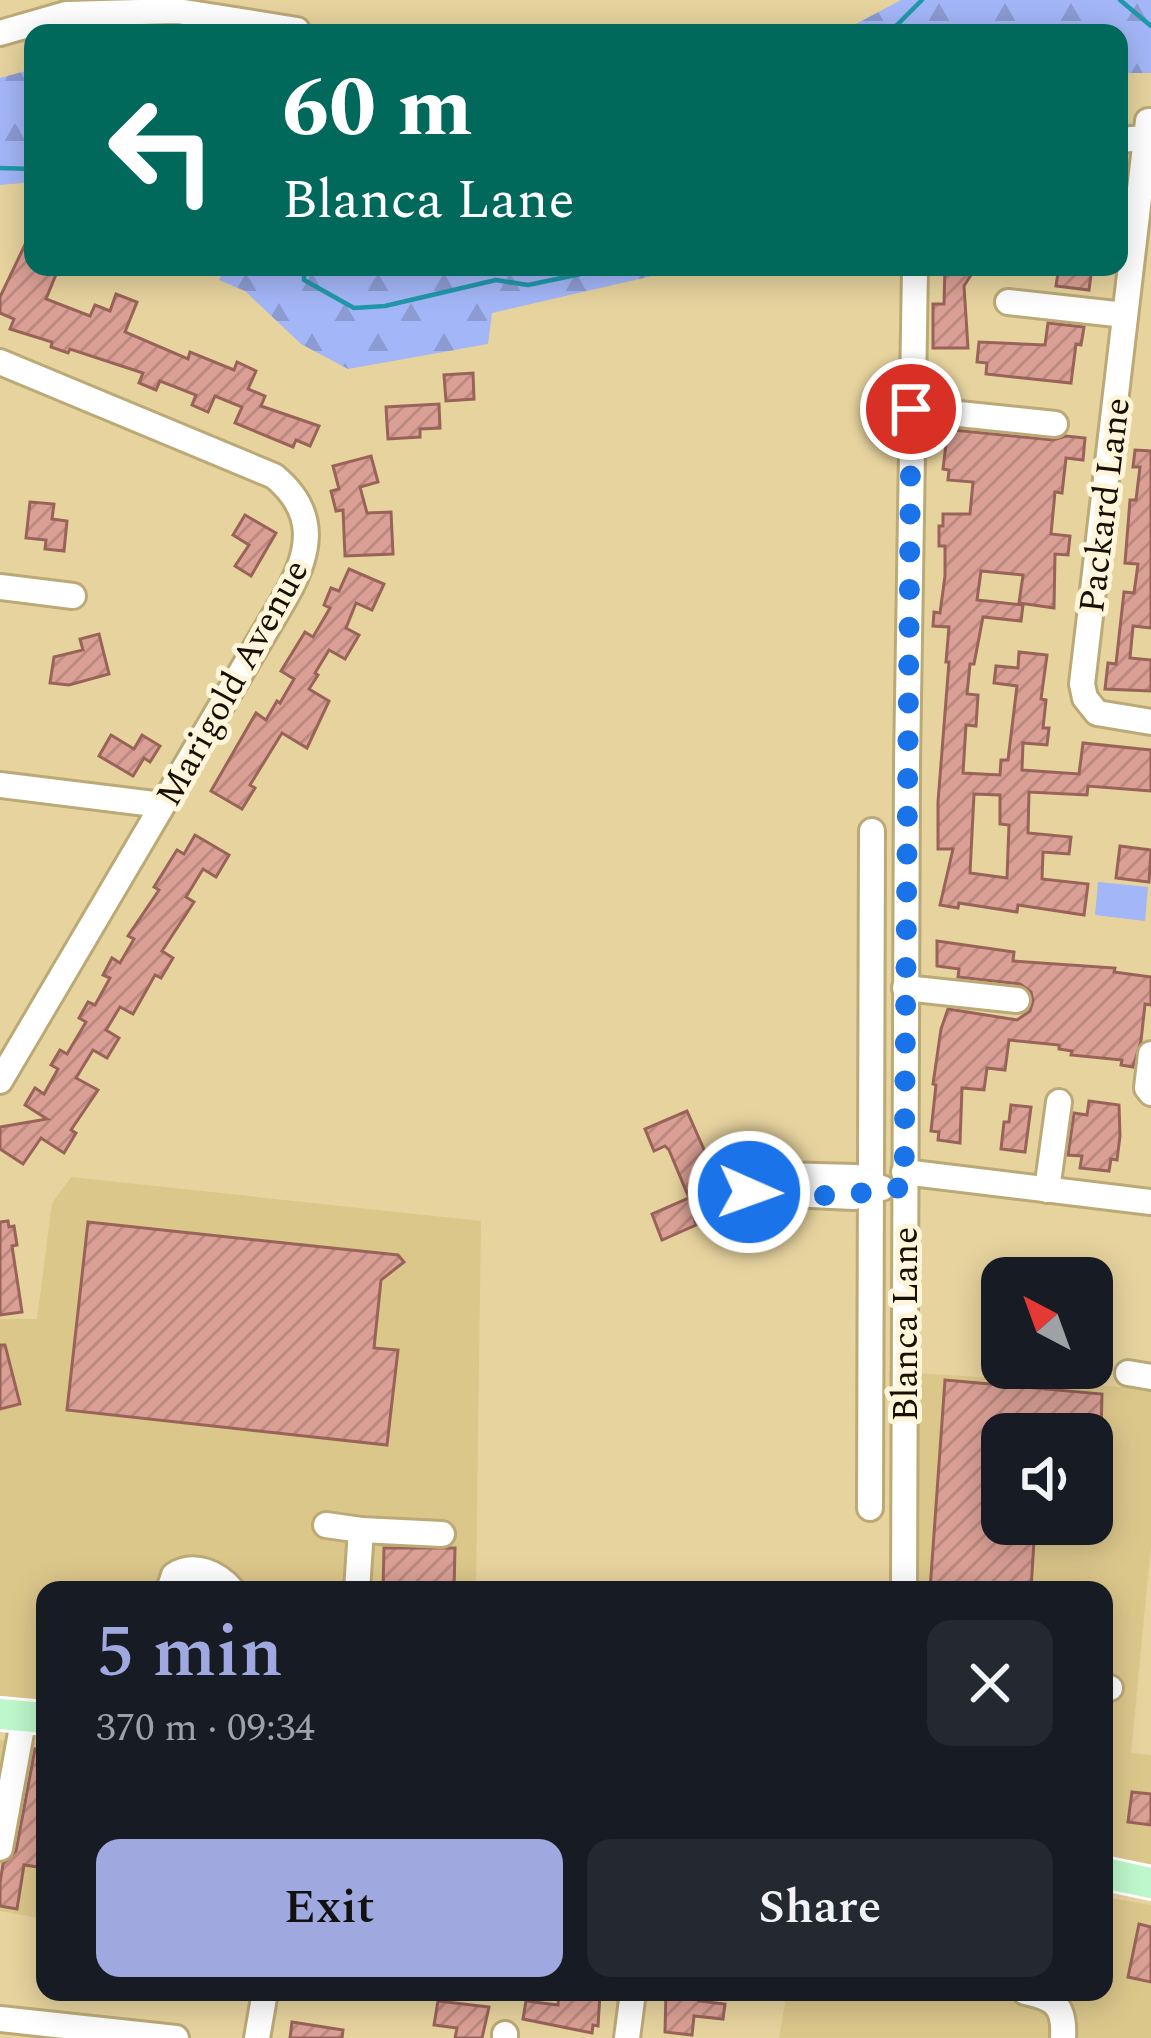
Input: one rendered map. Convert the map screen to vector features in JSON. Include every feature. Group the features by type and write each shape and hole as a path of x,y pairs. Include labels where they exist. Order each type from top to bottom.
{"main road":[{"path":"1113,1875 1151,1883"}],"street":[{"path":"31,24 66,14 177,10 261,24"},
{"name":"Packard Lane","path":"1128,270 1137,133"},
{"name":"Blanca Lane","path":"904,1581 905,988 915,276"},
{"name":"Packard Lane","path":"1128,276 1083,674 1085,698 1097,712 1151,722"},
{"path":"1008,302 1125,315"},
{"name":"Marigold Avenue","path":"0,362 260,469 287,487 302,513 307,538 302,566 0,1081"},
{"path":"911,409 1054,424"},
{"path":"0,587 73,596"},
{"path":"0,785 162,805"},
{"path":"870,1508 872,831"},
{"path":"905,988 1017,1000"},
{"path":"1151,1054 1147,1088 1151,1093"},
{"path":"1047,1190 1059,1102"},
{"path":"748,1183 854,1197 904,1180 1151,1202"},
{"path":"326,1525 442,1534"},
{"path":"358,1581 361,1530"},
{"path":"173,1581 177,1572 201,1570 218,1581"},
{"path":"0,1847 7,1769 23,1716"},
{"path":"257,2038 263,2001"},
{"path":"627,2038 633,2001"},
{"path":"1054,2001 1064,2017 1063,2038"},
{"path":"0,2019 176,2038"}],"shaded area":[{"path":"71,1177 481,1221 476,1581 36,1581 36,1709 0,1705 0,1319 37,1319 52,1203"},
{"path":"889,1371 981,1377 981,1389 1151,1389 1151,1545 1131,1753 1151,1755 1151,1868 1113,1862 1113,1581 892,1581"},
{"path":"0,1740 36,1743 36,1917 0,1911"},
{"path":"1113,1899 1151,1905 1151,2038 779,2038 785,2001 1113,2001"}],"green space":[{"path":"901,0 1151,0 1151,73 1128,73 1128,24 856,24"},
{"path":"24,71 24,183 0,185 0,78"},
{"path":"221,276 652,276 492,313 488,344 348,369 301,344 245,291 219,280"},
{"path":"1098,882 1148,887 1145,921 1095,915"}],"building":[{"path":"24,247 24,276 55,276 46,299 90,316 95,305 110,311 116,294 137,302 125,332 188,359 190,352 234,370 237,362 256,371 248,389 265,396 261,406 319,426 310,446 296,440 293,447 235,423 242,407 215,396 208,412 192,405 196,395 160,381 156,390 139,383 143,373 70,349 68,353 51,347 52,342 10,329 14,319 0,313 0,297"},
{"path":"945,276 970,276 964,286 968,348 933,348 933,304 944,304"},
{"path":"1058,276 1091,276 1089,290 1056,286"},
{"path":"1048,323 1084,327 1081,345 1076,344 1071,383 986,374 987,363 977,362 979,342 1045,345"},
{"path":"473,373 474,399 446,401 444,375"},
{"path":"439,404 440,428 420,429 420,437 388,439 386,407"},
{"path":"933,428 1053,440 1085,438 1083,460 1066,458 1062,493 1055,492 1051,534 1070,536 1068,555 1055,554 1054,608 1019,603 1023,575 981,571 977,600 1023,605 1021,621 983,617 967,694 978,695 976,726 966,725 963,773 1000,775 1001,760 1008,760 1017,686 994,683 996,666 1018,668 1019,652 1047,655 1041,699 1046,700 1043,728 1049,728 1047,745 1023,743 1022,770 1079,774 1083,743 1151,750 1151,791 1088,786 1087,795 1029,792 1028,833 1071,837 1069,854 1043,852 1042,879 1088,884 1084,915 1018,905 1017,912 959,903 958,908 940,905 953,849 938,849 949,662 949,627 933,626 934,612 940,613 945,576 939,526 943,526 943,514 970,514 973,482 948,480 949,470 943,469 946,444 932,442","holes":["974,794 1000,795 1000,824 1009,825 1007,878 970,873"]},
{"path":"1135,450 1151,451 1151,628 1133,626 1130,658 1151,660 1151,691 1105,689 1108,663 1116,664 1124,592 1134,593 1138,564 1125,563 1130,500 1136,500 1140,467 1133,467"},
{"path":"371,456 378,482 360,487 367,513 391,512 393,554 345,556 343,510 336,511 331,491 339,489 333,466"},
{"path":"30,502 54,504 52,519 67,521 64,551 45,549 46,540 26,538"},
{"path":"245,515 276,533 251,576 235,566 249,545 233,535"},
{"path":"349,569 384,584 372,610 356,603 346,628 359,635 345,659 329,650 315,673 309,689 329,701 307,748 282,733 250,785 255,788 242,809 211,791 256,713 266,720 280,703 294,679 281,671 305,632 313,637 330,608 324,605 331,588 339,591"},
{"path":"99,634 109,674 69,685 50,683 54,657 83,650 80,639"},
{"path":"111,735 134,749 142,735 160,746 150,762 144,758 133,776 99,756"},
{"path":"195,835 229,855 216,877 203,869 186,897 194,902 162,951 173,958 161,978 155,975 133,1014 120,1007 106,1030 119,1038 107,1058 93,1050 76,1078 98,1090 71,1130 76,1133 64,1153 41,1138 23,1164 0,1149 0,1127 47,1119 25,1105 35,1088 44,1094 58,1069 51,1065 60,1050 67,1054 86,1022 79,1018 88,1002 95,1005 110,978 103,975 112,958 120,963 134,939 128,936 159,890 154,887 177,850 184,854"},
{"path":"1120,846 1151,850 1149,882 1116,878"},
{"path":"937,941 1014,952 1013,961 1115,968 1114,972 1151,977 1151,1005 1145,1004 1133,1067 1121,1065 1122,1060 1071,1055 1072,1051 1059,1049 1059,1045 1009,1040 1005,1070 987,1068 984,1090 962,1088 960,1143 938,1140 939,1132 931,1131 933,1084 948,1009 1017,1020 1030,1011 1033,1001 1031,992 1020,984 958,977 959,969 937,966"},
{"path":"1089,1101 1119,1105 1117,1160 1111,1159 1109,1171 1080,1168 1082,1156 1068,1155 1074,1113 1087,1115"},
{"path":"1011,1105 1031,1107 1025,1152 1001,1149"},
{"path":"687,1111 728,1204 694,1218 696,1225 662,1240 652,1214 689,1198 669,1150 665,1146 654,1151 645,1129"},
{"path":"8,1221 9,1227 14,1226 17,1245 12,1246 22,1312 0,1315 0,1222"},
{"path":"88,1222 398,1255 404,1262 381,1280 374,1348 398,1350 387,1445 67,1410"},
{"path":"0,1345 5,1345 20,1404 0,1409"},
{"path":"945,1380 981,1383 981,1389 1102,1394 1102,1413 981,1413 981,1545 1034,1545 1032,1581 931,1581"},
{"path":"384,1548 455,1548 454,1581 383,1581"},
{"path":"36,1749 36,1867 24,1865 17,1909 0,1906 3,1864 16,1851"},
{"path":"1132,1792 1151,1794 1151,1825 1128,1822"},
{"path":"1139,1924 1151,1927 1151,1982 1128,1977"},
{"path":"438,2001 489,2007 482,2038 455,2038 457,2028 434,2025"},
{"path":"526,2001 558,2005 558,2001 600,2001 598,2026 593,2025 592,2033 523,2019"},
{"path":"666,2001 725,2004 723,2019 694,2016 692,2035 665,2032"},
{"path":"292,2022 343,2030 342,2038 290,2038"}],"waterway":[{"path":"898,24 922,0"},
{"path":"1120,0 1151,26"},
{"path":"0,168 24,169"},
{"path":"304,276 354,308 385,306 496,280 528,285 571,276"}],"route":[{"path":"749,1192 854,1197 870,1188 904,1188 911,409"}]}
